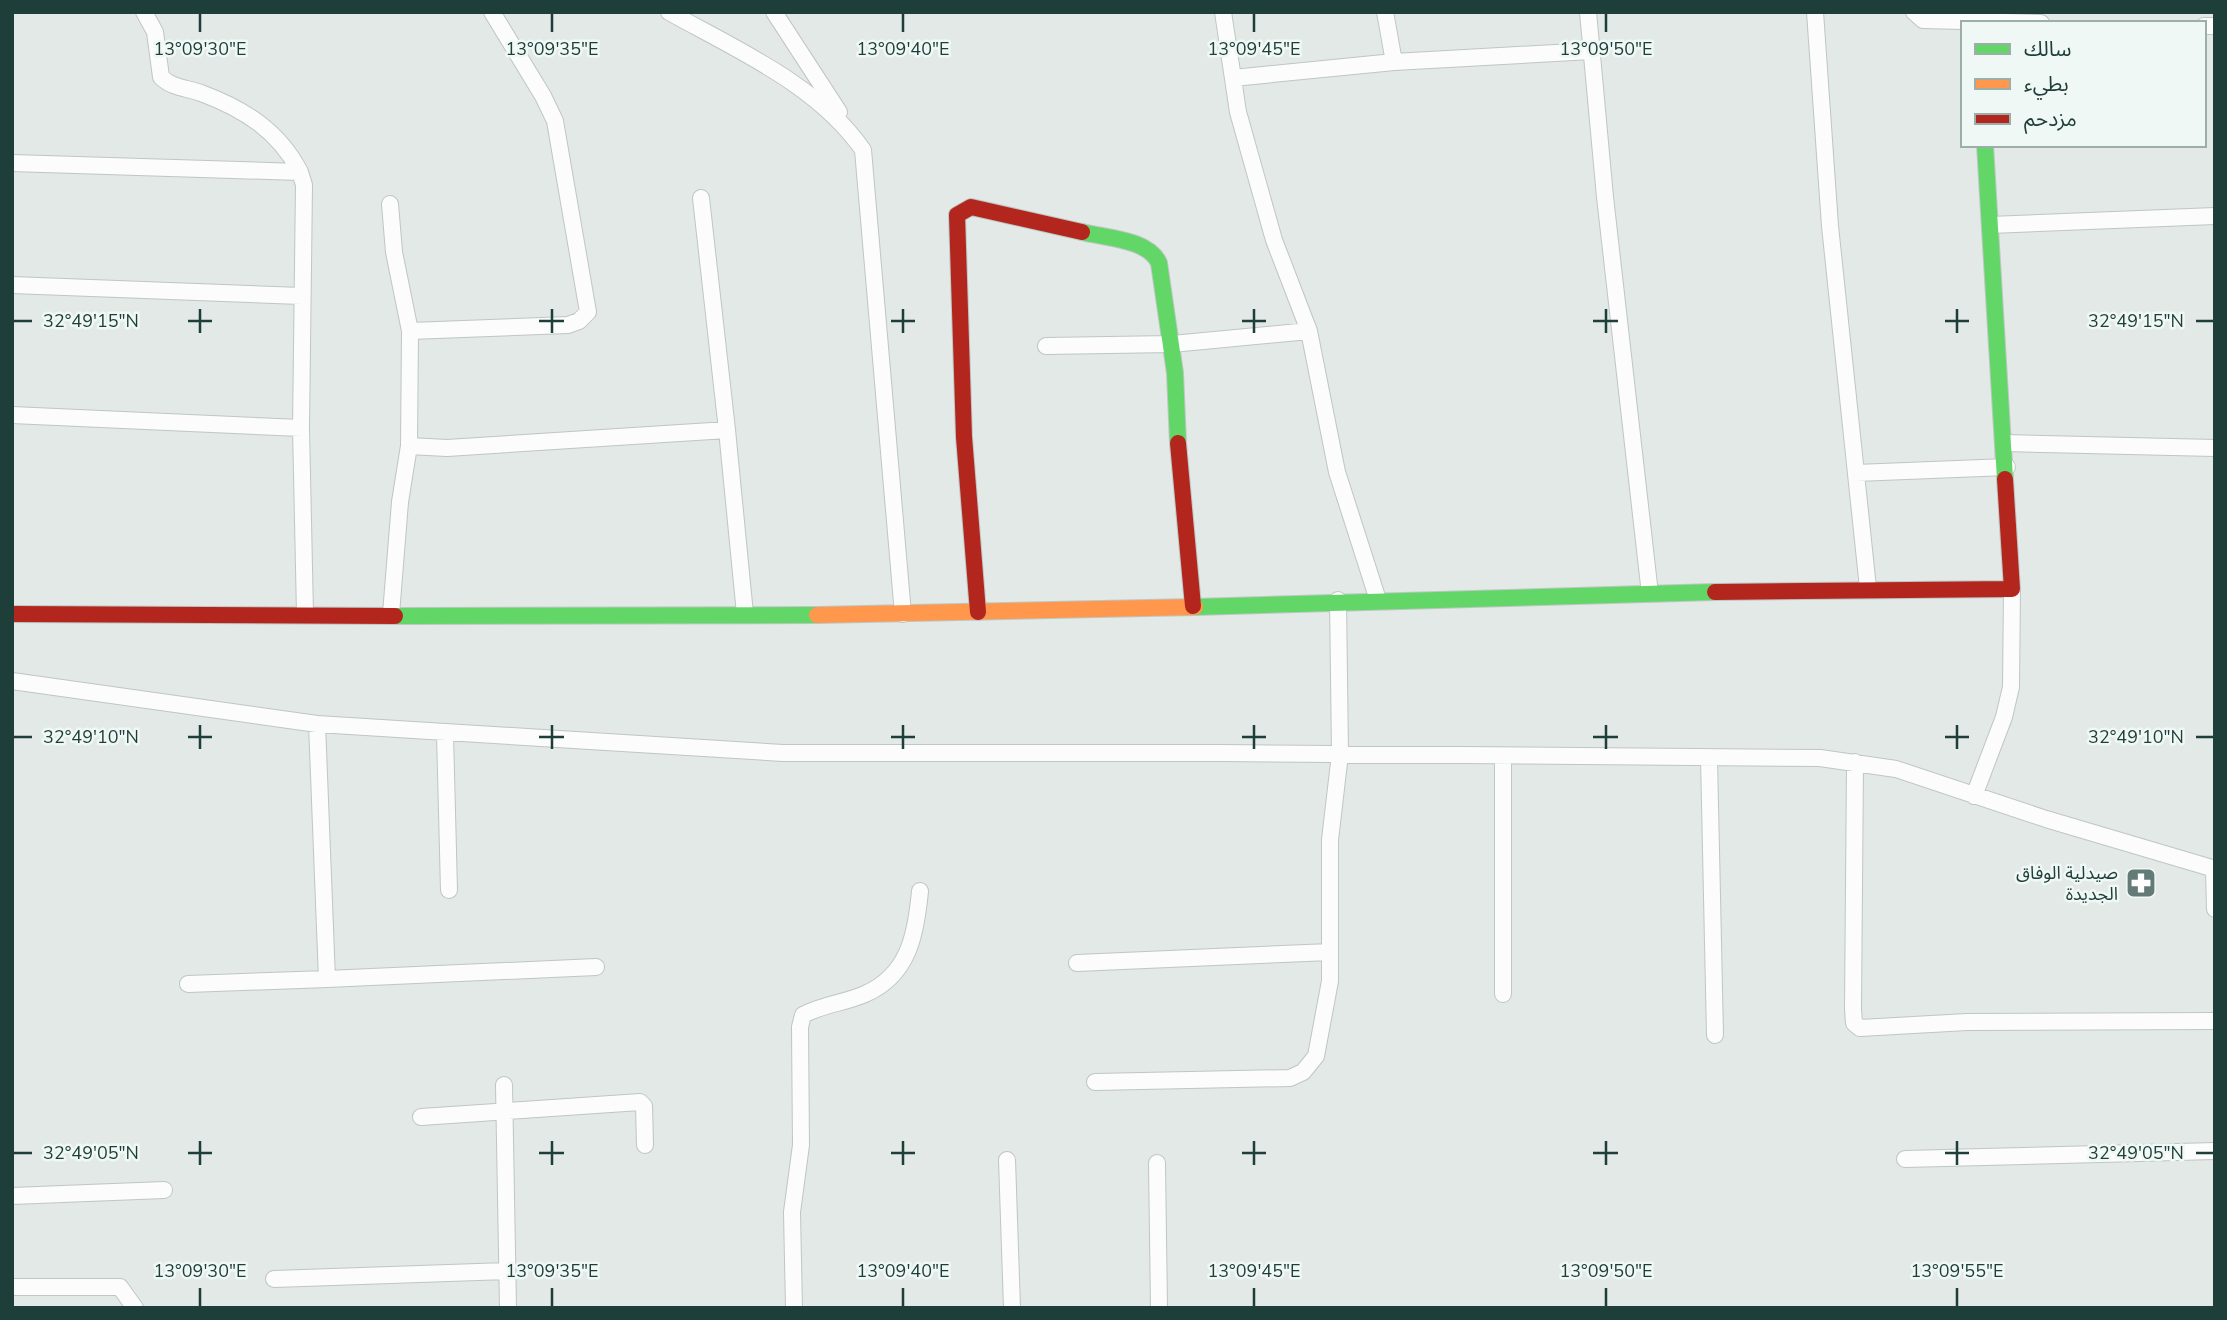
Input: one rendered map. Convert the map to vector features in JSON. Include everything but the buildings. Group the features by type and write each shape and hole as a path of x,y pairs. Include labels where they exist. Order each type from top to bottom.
{"street":[{"path":"144,12 155,32 161,77 175,86 218,99 258,121 288,149 304,185 300,296 304,614"},
{"path":"410,331 568,325 579,321 588,312 555,121 543,96 492,12"},
{"path":"669,12 757,61 824,105 847,126 863,150"},
{"path":"774,12 863,150 903,614"},
{"path":"1223,12 1238,112 1274,240 1309,331 1337,472 1378,600"},
{"path":"1385,12 1394,62"},
{"path":"1588,12 1650,594"},
{"path":"1815,12 1830,226 1868,588"},
{"path":"1913,12 1923,20 1961,21"},
{"path":"1233,78 1394,62 1591,51"},
{"path":"1975,796 2004,717 2011,687 2012,589 2007,467 1985,147"},
{"path":"12,163 299,172"},
{"path":"701,198 745,614"},
{"path":"390,204 394,252 410,331 408,446 400,502 391,614"},
{"path":"978,612 963,424 957,215 963,209 971,207 1142,246 1154,252 1159,262 1172,344 1193,606"},
{"path":"1990,225 2215,216"},
{"path":"12,285 300,296"},
{"path":"1046,346 1172,344 1309,331"},
{"path":"12,415 300,428"},
{"path":"408,446 447,448 727,430"},
{"path":"2005,443 2215,448"},
{"path":"1856,473 2007,467"},
{"path":"12,614 560,617 903,614 1338,600 1868,588 2012,589"},
{"path":"1095,1082 1290,1078 1303,1072 1316,1056 1330,981 1330,840 1340,754 1338,600"},
{"path":"12,681 317,724 783,753 1709,758 1784,756 1855,762 1896,769 2214,869 2215,909"},
{"path":"317,724 327,979"},
{"path":"445,734 449,890"},
{"path":"1503,757 1503,995"},
{"path":"1709,758 1715,1035"},
{"path":"1855,762 1853,1009 1854,1023 1860,1028 1967,1022 2215,1021"},
{"path":"794,1308 792,1212 801,1145 800,1027 803,1015 865,994 888,981 903,964 911,947 920,891"},
{"path":"1077,963 1330,952"},
{"path":"188,984 597,967"},
{"path":"504,1085 508,1308"},
{"path":"421,1117 640,1102 643,1106 645,1145"},
{"path":"1905,1159 2215,1151"},
{"path":"1007,1160 1012,1308"},
{"path":"1157,1163 1159,1308"},
{"path":"12,1196 164,1190"},
{"path":"274,1279 508,1271"},
{"path":"12,1287 120,1287 135,1308"}],"traffic: fast":[{"path":"1985,147 2005,479"},
{"path":"1082,232 1136,244 1154,255 1159,263 1175,373 1178,443"},
{"path":"1195,607 1715,592"},
{"path":"395,616 817,615"}],"traffic: slow":[{"path":"817,615 1195,607"}],"traffic: jam":[{"path":"978,612 964,437 957,215 971,207 1082,232"},
{"path":"1178,443 1193,606"},
{"path":"1715,592 2012,589 2005,479"},
{"path":"12,614 395,616"}],"place":[{"name":"صيدلية الوفاق الجديدة","path":"2141,883"}]}
